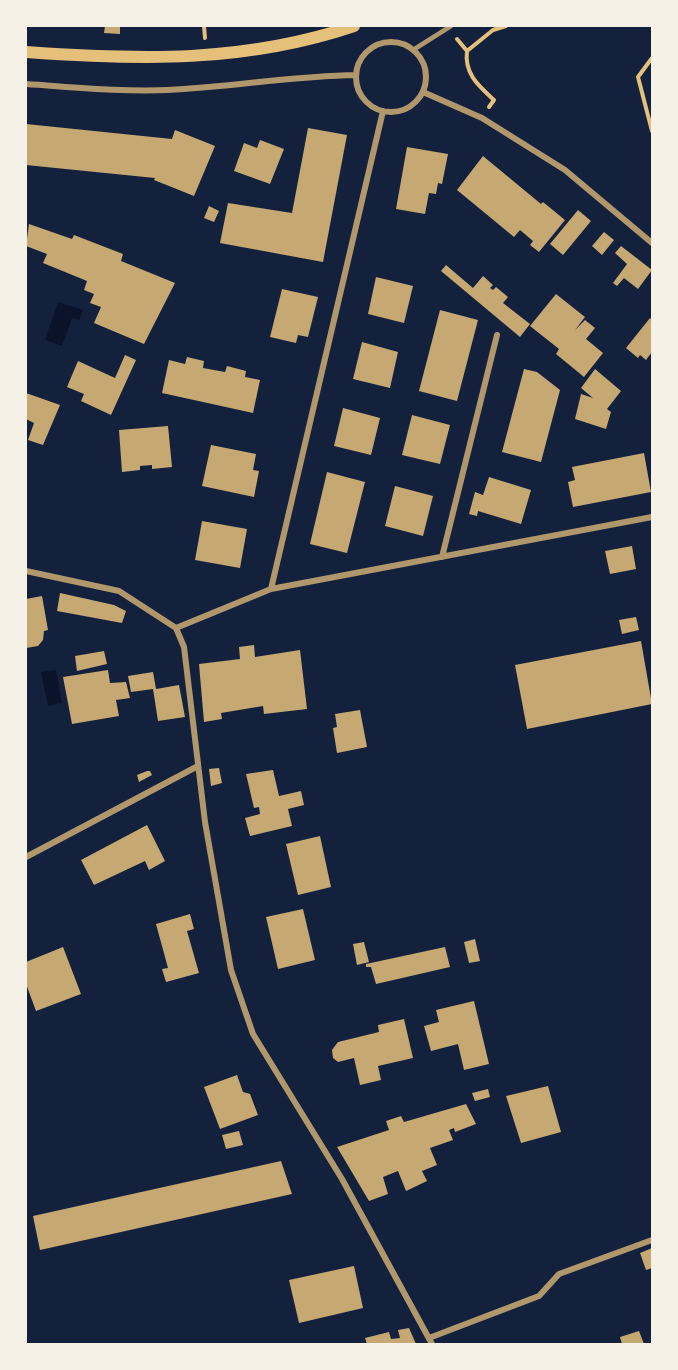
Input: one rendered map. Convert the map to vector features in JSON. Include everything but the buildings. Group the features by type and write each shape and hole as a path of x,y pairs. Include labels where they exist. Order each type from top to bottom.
{"main road":[{"path":"26,52 125,58 207,57 268,47 354,26"}],"street":[{"path":"393,42 413,50 425,69 423,92 406,108 395,112 374,108 360,94 356,75 358,64 372,47 393,42"},
{"path":"26,84 165,90 254,84 320,75 356,75"},
{"path":"423,92 482,118 565,170 652,243"},
{"path":"271,589 383,111"},
{"path":"442,557 497,335"},
{"path":"176,628 271,589 652,517"},
{"path":"26,572 119,591 176,628 184,647 198,766 231,970 253,1034 342,1179 430,1341 539,1296 559,1274 652,1240"},
{"path":"26,857 198,766"}],"lane":[{"path":"413,50 451,26"}],"path":[{"path":"204,26 205,37"},
{"path":"482,118 494,100 476,84 467,68 467,51 493,30 507,26"},
{"path":"652,58 638,77 652,131"}],"water":[{"path":"58,302 83,310 79,320 72,318 62,346 45,340"},
{"path":"56,670 62,703 48,706 41,672"}]}
